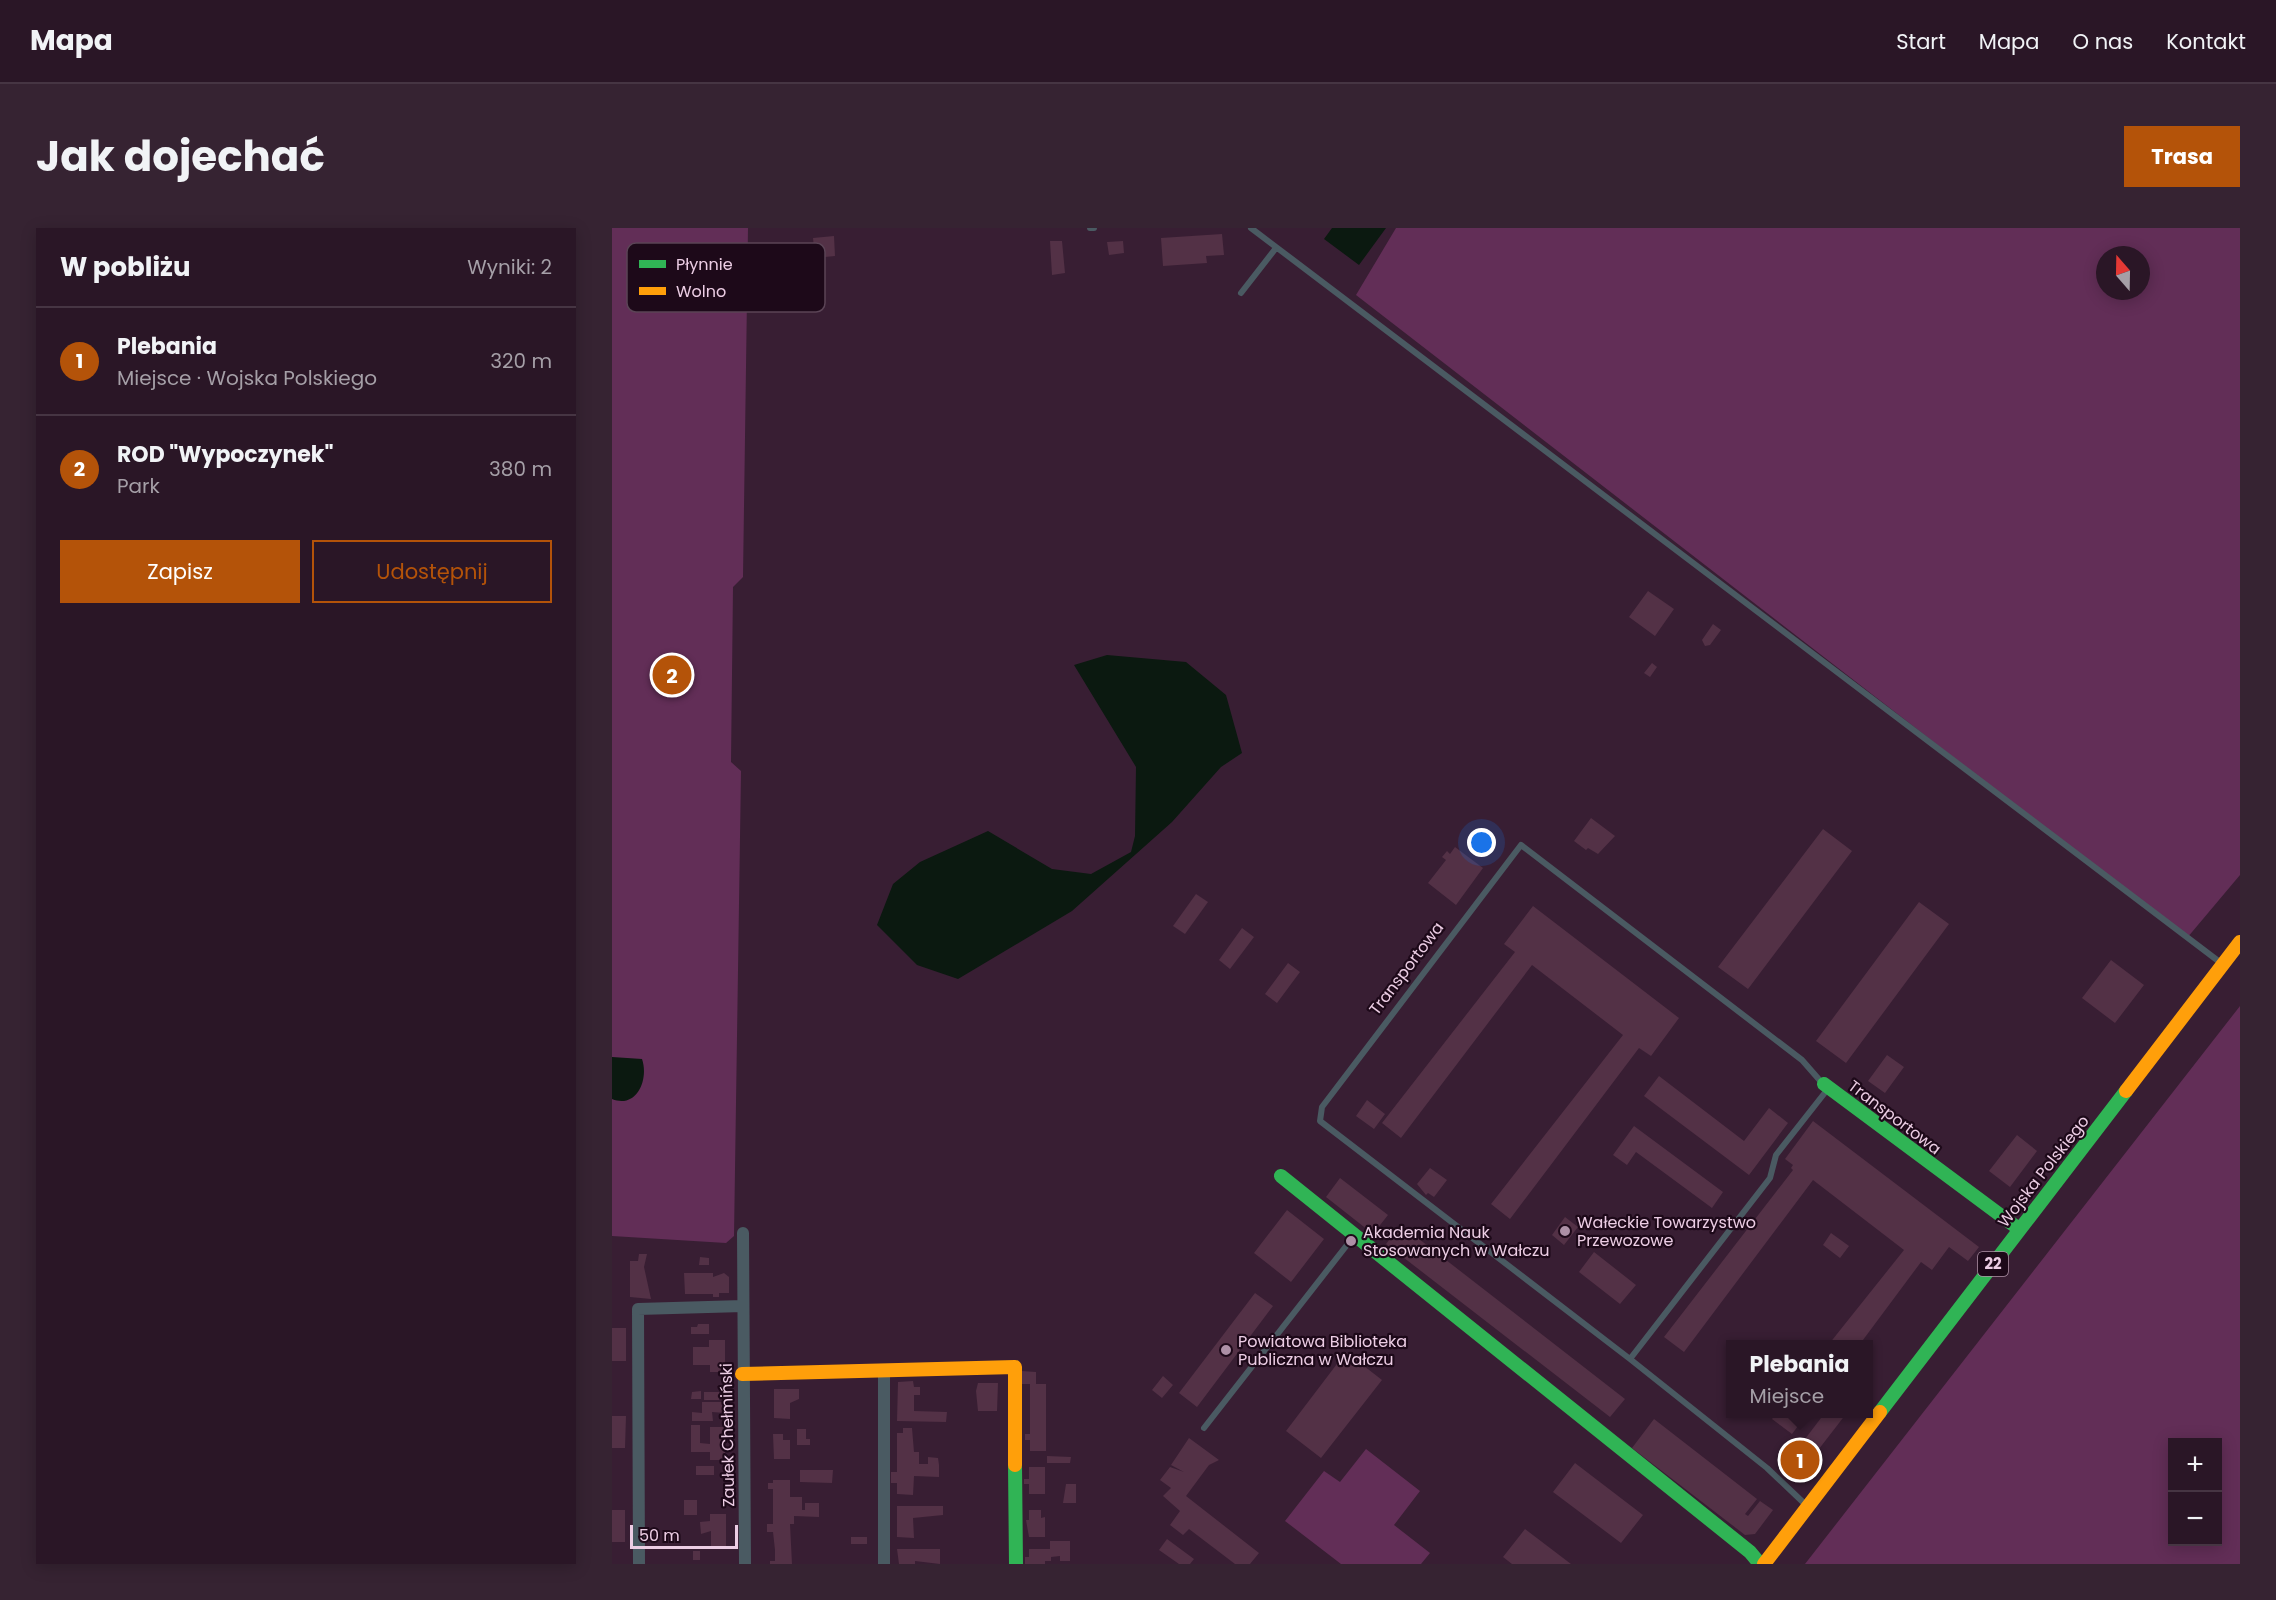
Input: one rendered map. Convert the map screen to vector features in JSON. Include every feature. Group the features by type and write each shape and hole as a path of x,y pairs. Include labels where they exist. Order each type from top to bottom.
{"street":[{"name":"Wojska Polskiego","path":"1762,1564 2240,942"},
{"name":"Transportowa","path":"1826,1086 2019,1229"},
{"path":"1281,1176 1604,1433 1762,1564"},
{"name":"Zaułek Chełmiński","path":"743,1233 742,1374 745,1564"},
{"path":"639,1564 638,1308 743,1306"},
{"path":"742,1374 1015,1367 1016,1564"},
{"path":"884,1371 884,1564"}],"lane":[{"path":"1251,228 2223,964"},
{"path":"1241,293 1276,248"},
{"name":"Transportowa","path":"1807,1506 1767,1468 1630,1359 1320,1121 1322,1107 1521,845 1802,1060 1826,1086"},
{"path":"1630,1359 1770,1178 1776,1155 1826,1086"},
{"path":"1204,1428 1355,1236"}],"shaded area":[{"path":"612,228 748,228 748,243 627,243 627,312 747,312 743,577 733,587 731,762 741,771 734,1236 726,1243 612,1236"},
{"path":"1332,228 1386,228 1359,265 1324,239"},
{"path":"1396,228 2240,228 2240,875 2187,938 1356,295"},
{"path":"1107,655 1186,662 1226,695 1242,753 1221,767 1172,822 1072,911 958,979 917,965 877,925 893,884 920,862 988,831 1052,869 1091,874 1131,852 1135,836 1136,767 1074,665"},
{"path":"2240,1006 2240,1564 1805,1564"},
{"path":"612,1057 642,1059 644,1075 642,1083 639,1090 628,1100 612,1099"},
{"path":"1366,1449 1420,1491 1394,1525 1430,1553 1421,1564 1341,1564 1285,1521 1324,1471 1340,1482"}],"building":[{"path":"1222,234 1224,255 1206,256 1207,263 1163,266 1161,238"},
{"path":"834,236 835,256 825,257 825,243 814,243 813,238"},
{"path":"1050,241 1062,241 1065,273 1052,275"},
{"path":"1123,241 1124,253 1109,255 1107,242"},
{"path":"1648,591 1674,609 1655,636 1629,617"},
{"path":"1713,624 1721,630 1710,645 1705,646 1702,640"},
{"path":"1652,663 1657,667 1650,677 1644,673"},
{"path":"1591,818 1615,836 1598,854 1588,848 1586,850 1574,841"},
{"path":"1823,829 1852,851 1748,989 1718,967"},
{"path":"1455,847 1483,868 1456,905 1428,883 1446,860 1442,857 1447,851 1450,854"},
{"path":"1196,894 1208,902 1185,934 1173,926"},
{"path":"1919,902 1949,924 1846,1063 1816,1041"},
{"path":"1533,906 1679,1018 1651,1056 1639,1048 1510,1219 1491,1204 1623,1035 1532,965 1401,1138 1382,1123 1515,952 1504,944"},
{"path":"1242,928 1254,937 1230,969 1219,960"},
{"path":"2111,960 2144,985 2115,1023 2082,998"},
{"path":"1288,963 1300,972 1277,1003 1265,994"},
{"path":"1887,1055 1904,1067 1885,1093 1868,1081"},
{"path":"1659,1076 1744,1141 1769,1108 1788,1123 1749,1175 1644,1096"},
{"path":"1367,1100 1385,1114 1374,1129 1356,1116"},
{"path":"1813,1121 1979,1247 1968,1261 1949,1247 1932,1270 1921,1262 1863,1340 1832,1340 1904,1250 1813,1180 1684,1352 1664,1337 1793,1170 1791,1168 1793,1165 1785,1159"},
{"path":"1634,1126 1723,1192 1712,1208 1636,1152 1627,1165 1613,1155"},
{"path":"2017,1135 2037,1151 2010,1187 1989,1171"},
{"path":"1430,1168 1447,1180 1434,1197 1428,1193 1426,1195 1417,1184"},
{"path":"1340,1178 1388,1215 1373,1234 1326,1197"},
{"path":"1287,1210 1324,1239 1291,1282 1254,1253"},
{"name":"Wałeckie Towarzystwo Przewozowe","path":"1565,1217 1578,1227 1564,1245 1552,1235"},
{"path":"1401,1225 1625,1399 1610,1417 1386,1244"},
{"path":"1831,1233 1849,1246 1840,1258 1823,1245"},
{"path":"1594,1252 1636,1285 1620,1304 1579,1272"},
{"path":"639,1254 647,1254 644,1267 651,1299 630,1297 630,1261 638,1261"},
{"path":"700,1257 709,1258 709,1265 699,1265"},
{"path":"684,1273 713,1273 713,1277 724,1273 729,1277 729,1293 719,1293 719,1297 713,1297 713,1294 685,1294"},
{"name":"Powiatowa Biblioteka Publiczna w Wałczu","path":"1255,1293 1273,1306 1197,1407 1179,1393"},
{"path":"698,1324 709,1324 709,1334 691,1334 691,1327 697,1327"},
{"path":"612,1328 626,1328 626,1361 612,1361"},
{"path":"709,1340 725,1340 725,1372 710,1372 710,1365 693,1365 693,1347 709,1347"},
{"path":"1346,1352 1382,1380 1321,1458 1286,1431"},
{"path":"1021,1371 1036,1372 1036,1384 1046,1384 1046,1451 1030,1451 1030,1440 1025,1440 1025,1434 1030,1434 1030,1384 1021,1384"},
{"path":"1163,1376 1173,1385 1162,1398 1152,1390"},
{"path":"913,1381 914,1387 920,1387 920,1395 914,1395 914,1411 947,1412 946,1422 897,1421 898,1382"},
{"path":"978,1383 998,1383 997,1411 978,1411 976,1391"},
{"path":"774,1389 799,1389 799,1399 790,1403 790,1419 774,1418"},
{"path":"701,1391 701,1399 691,1399 692,1392"},
{"path":"704,1392 719,1392 719,1400 704,1400"},
{"path":"702,1402 725,1402 725,1413 712,1412 713,1421 692,1421 692,1412 702,1413"},
{"path":"612,1416 626,1416 625,1448 612,1448"},
{"path":"1773,1418 1804,1418 1792,1434"},
{"path":"1821,1418 1843,1418 1812,1458 1815,1461 1800,1480 1795,1476 1800,1469 1779,1453 1788,1441 1793,1445 1799,1440 1802,1443"},
{"path":"1654,1419 1757,1499 1745,1514 1748,1516 1760,1501 1773,1510 1755,1534 1745,1535 1632,1448"},
{"path":"691,1425 700,1425 700,1443 710,1444 710,1427 725,1427 725,1460 710,1460 710,1452 691,1452"},
{"path":"903,1428 912,1428 914,1452 919,1452 919,1464 928,1464 928,1457 938,1458 939,1477 914,1476 913,1495 897,1494 897,1483 891,1483 891,1472 897,1472 897,1433 903,1433"},
{"path":"797,1429 806,1429 806,1439 810,1439 810,1445 797,1445"},
{"path":"773,1434 783,1434 783,1440 790,1440 790,1459 774,1459"},
{"path":"1189,1438 1219,1460 1209,1465 1186,1496 1259,1553 1250,1564 1235,1564 1189,1529 1183,1535 1170,1525 1180,1511 1163,1496 1171,1488 1160,1480 1170,1467 1184,1472 1171,1465"},
{"path":"1047,1456 1071,1457 1070,1463 1047,1463"},
{"path":"1575,1463 1643,1515 1621,1543 1553,1492"},
{"path":"696,1466 714,1466 714,1475 696,1475"},
{"path":"1029,1467 1045,1467 1045,1494 1029,1494 1029,1484 1024,1484 1024,1479 1029,1479"},
{"path":"800,1470 833,1470 832,1483 800,1482"},
{"path":"773,1480 790,1480 790,1497 802,1497 802,1510 805,1510 805,1503 819,1503 819,1517 794,1516 794,1524 790,1524 792,1564 770,1564 770,1561 775,1561 775,1550 773,1532 767,1532 767,1524 773,1524 773,1489 768,1489 768,1483 773,1483"},
{"path":"1066,1484 1076,1484 1076,1503 1063,1503"},
{"path":"684,1500 697,1500 697,1515 684,1515"},
{"path":"897,1506 943,1506 943,1515 913,1518 914,1538 897,1537"},
{"path":"612,1510 625,1510 625,1542 612,1542"},
{"path":"1029,1510 1041,1510 1041,1518 1045,1517 1045,1537 1029,1537 1026,1520 1029,1520"},
{"path":"710,1514 726,1514 726,1547 711,1547 711,1531 701,1534 700,1522 710,1521"},
{"path":"1525,1529 1571,1564 1512,1564 1503,1557"},
{"path":"851,1537 867,1537 867,1544 851,1544"},
{"path":"1167,1539 1194,1559 1190,1564 1179,1564 1159,1550"},
{"path":"1050,1541 1070,1541 1070,1561 1060,1561 1060,1556 1051,1557 1051,1561 1045,1561 1045,1564 1025,1564 1025,1557 1029,1557 1029,1549 1050,1549"},
{"path":"897,1549 940,1549 940,1564 915,1561 915,1564 899,1564"},
{"path":"693,1551 700,1551 700,1560 693,1560"}],"traffic: fast":[{"path":"1824,1084 2019,1229"},
{"path":"1880,1412 2126,1091"},
{"path":"1281,1176 1750,1552 1760,1564"},
{"path":"1015,1465 1016,1564"}],"traffic: slow":[{"path":"2126,1091 2240,942"},
{"path":"742,1374 1015,1367 1015,1465"},
{"path":"1764,1564 1880,1412"}],"place":[{"name":"ROD \"Wypoczynek\"","path":"672,675"},
{"name":"Wałeckie Towarzystwo Przewozowe","path":"1565,1231"},
{"name":"Akademia Nauk Stosowanych w Wałczu","path":"1351,1241"},
{"name":"Powiatowa Biblioteka Publiczna w Wałczu","path":"1226,1350"},
{"name":"Plebania","path":"1800,1460"}]}
